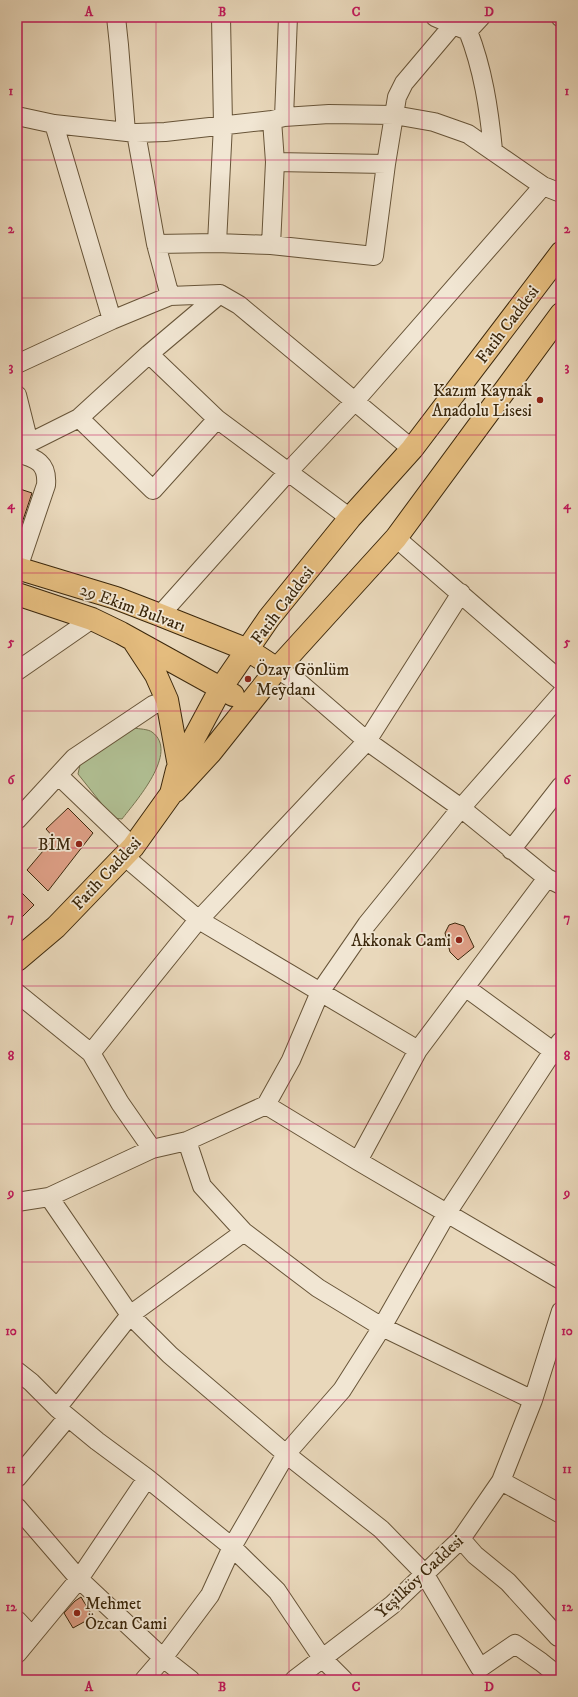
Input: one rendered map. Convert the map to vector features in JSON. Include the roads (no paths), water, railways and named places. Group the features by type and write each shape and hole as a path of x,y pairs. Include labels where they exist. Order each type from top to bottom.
{"main road":[{"name":"Fatih Caddesi","path":"171,794 177,770 221,688 269,618 350,518 412,449 557,261"},
{"name":"Fatih Caddesi","path":"17,960 56,927 128,852 171,794 211,752 277,669 396,538 561,314"},
{"name":"29 Ekim Bulvarı","path":"18,568 116,598 160,615 248,650 277,669"},
{"name":"29 Ekim Bulvarı","path":"17,594 92,619 132,639 248,704"},
{"path":"132,639 156,675 167,700 179,766"}],"street":[{"path":"116,17 131,132 156,244 170,296"},
{"path":"217,243 224,125 221,17"},
{"path":"271,245 278,119 288,17"},
{"path":"435,17 461,28 475,50 488,105 492,150"},
{"path":"156,244 217,243 271,245 374,256 394,115 398,97 404,83 461,28 481,17"},
{"path":"17,116 54,124 131,132 165,132 329,114 394,115 434,122 468,134 543,186 561,193"},
{"path":"54,124 112,320"},
{"path":"275,162 386,164"},
{"path":"543,186 561,208"},
{"path":"160,615 288,472 355,401 543,186"},
{"path":"17,364 112,320 170,296 220,294 239,305 412,449"},
{"path":"23,450 80,418 148,354 220,294"},
{"path":"148,354 217,419 350,518"},
{"path":"17,395 23,450 42,464 47,477 46,485 18,568"},
{"path":"80,418 153,490 217,419"},
{"path":"396,538 561,681"},
{"path":"91,1053 199,920 367,741 461,593"},
{"path":"17,671 92,619"},
{"path":"277,669 301,684 367,741 461,808 511,850 554,882 465,986 418,1050 358,1161"},
{"path":"17,1202 49,1197 152,1149 187,1141 266,1105 291,1060 320,992 367,924 461,808 561,694"},
{"path":"17,820 74,758 153,705 167,700"},
{"path":"59,776 128,852 199,920 418,1050"},
{"path":"511,850 561,786"},
{"path":"144,1680 163,1658 210,1595 232,1547 286,1454 342,1390 382,1327 447,1214 558,1049 465,986"},
{"path":"17,993 91,1053 120,1103 152,1149"},
{"path":"266,1105 447,1214 561,1280"},
{"path":"187,1141 202,1186 244,1232 318,1288 382,1327 533,1400"},
{"path":"49,1197 130,1315 170,1355 286,1454 381,1529 424,1573 480,1668 515,1644 561,1678"},
{"path":"17,1478 130,1315 244,1232"},
{"name":"Yeşilköy Caddesi","path":"294,1680 392,1605 461,1539 501,1481 533,1400 561,1311"},
{"path":"17,1371 31,1382 62,1413 147,1478 232,1547 277,1591 322,1658 344,1680"},
{"path":"17,1654 79,1579 147,1478"},
{"path":"501,1481 561,1514"},
{"path":"17,1507 79,1579 163,1658 191,1680"},
{"path":"461,1539 475,1555 508,1582 559,1634 541,1662"},
{"path":"17,1620 32,1636"}],"place":[{"name":"Kazım Kaynak Anadolu Lisesi","path":"540,400"},
{"name":"Özay Gönlüm Meydanı","path":"248,679"},
{"name":"BİM","path":"79,844"},
{"name":"Akkonak Cami","path":"459,940"},
{"name":"Mehmet Özcan Cami","path":"77,1613"}]}
